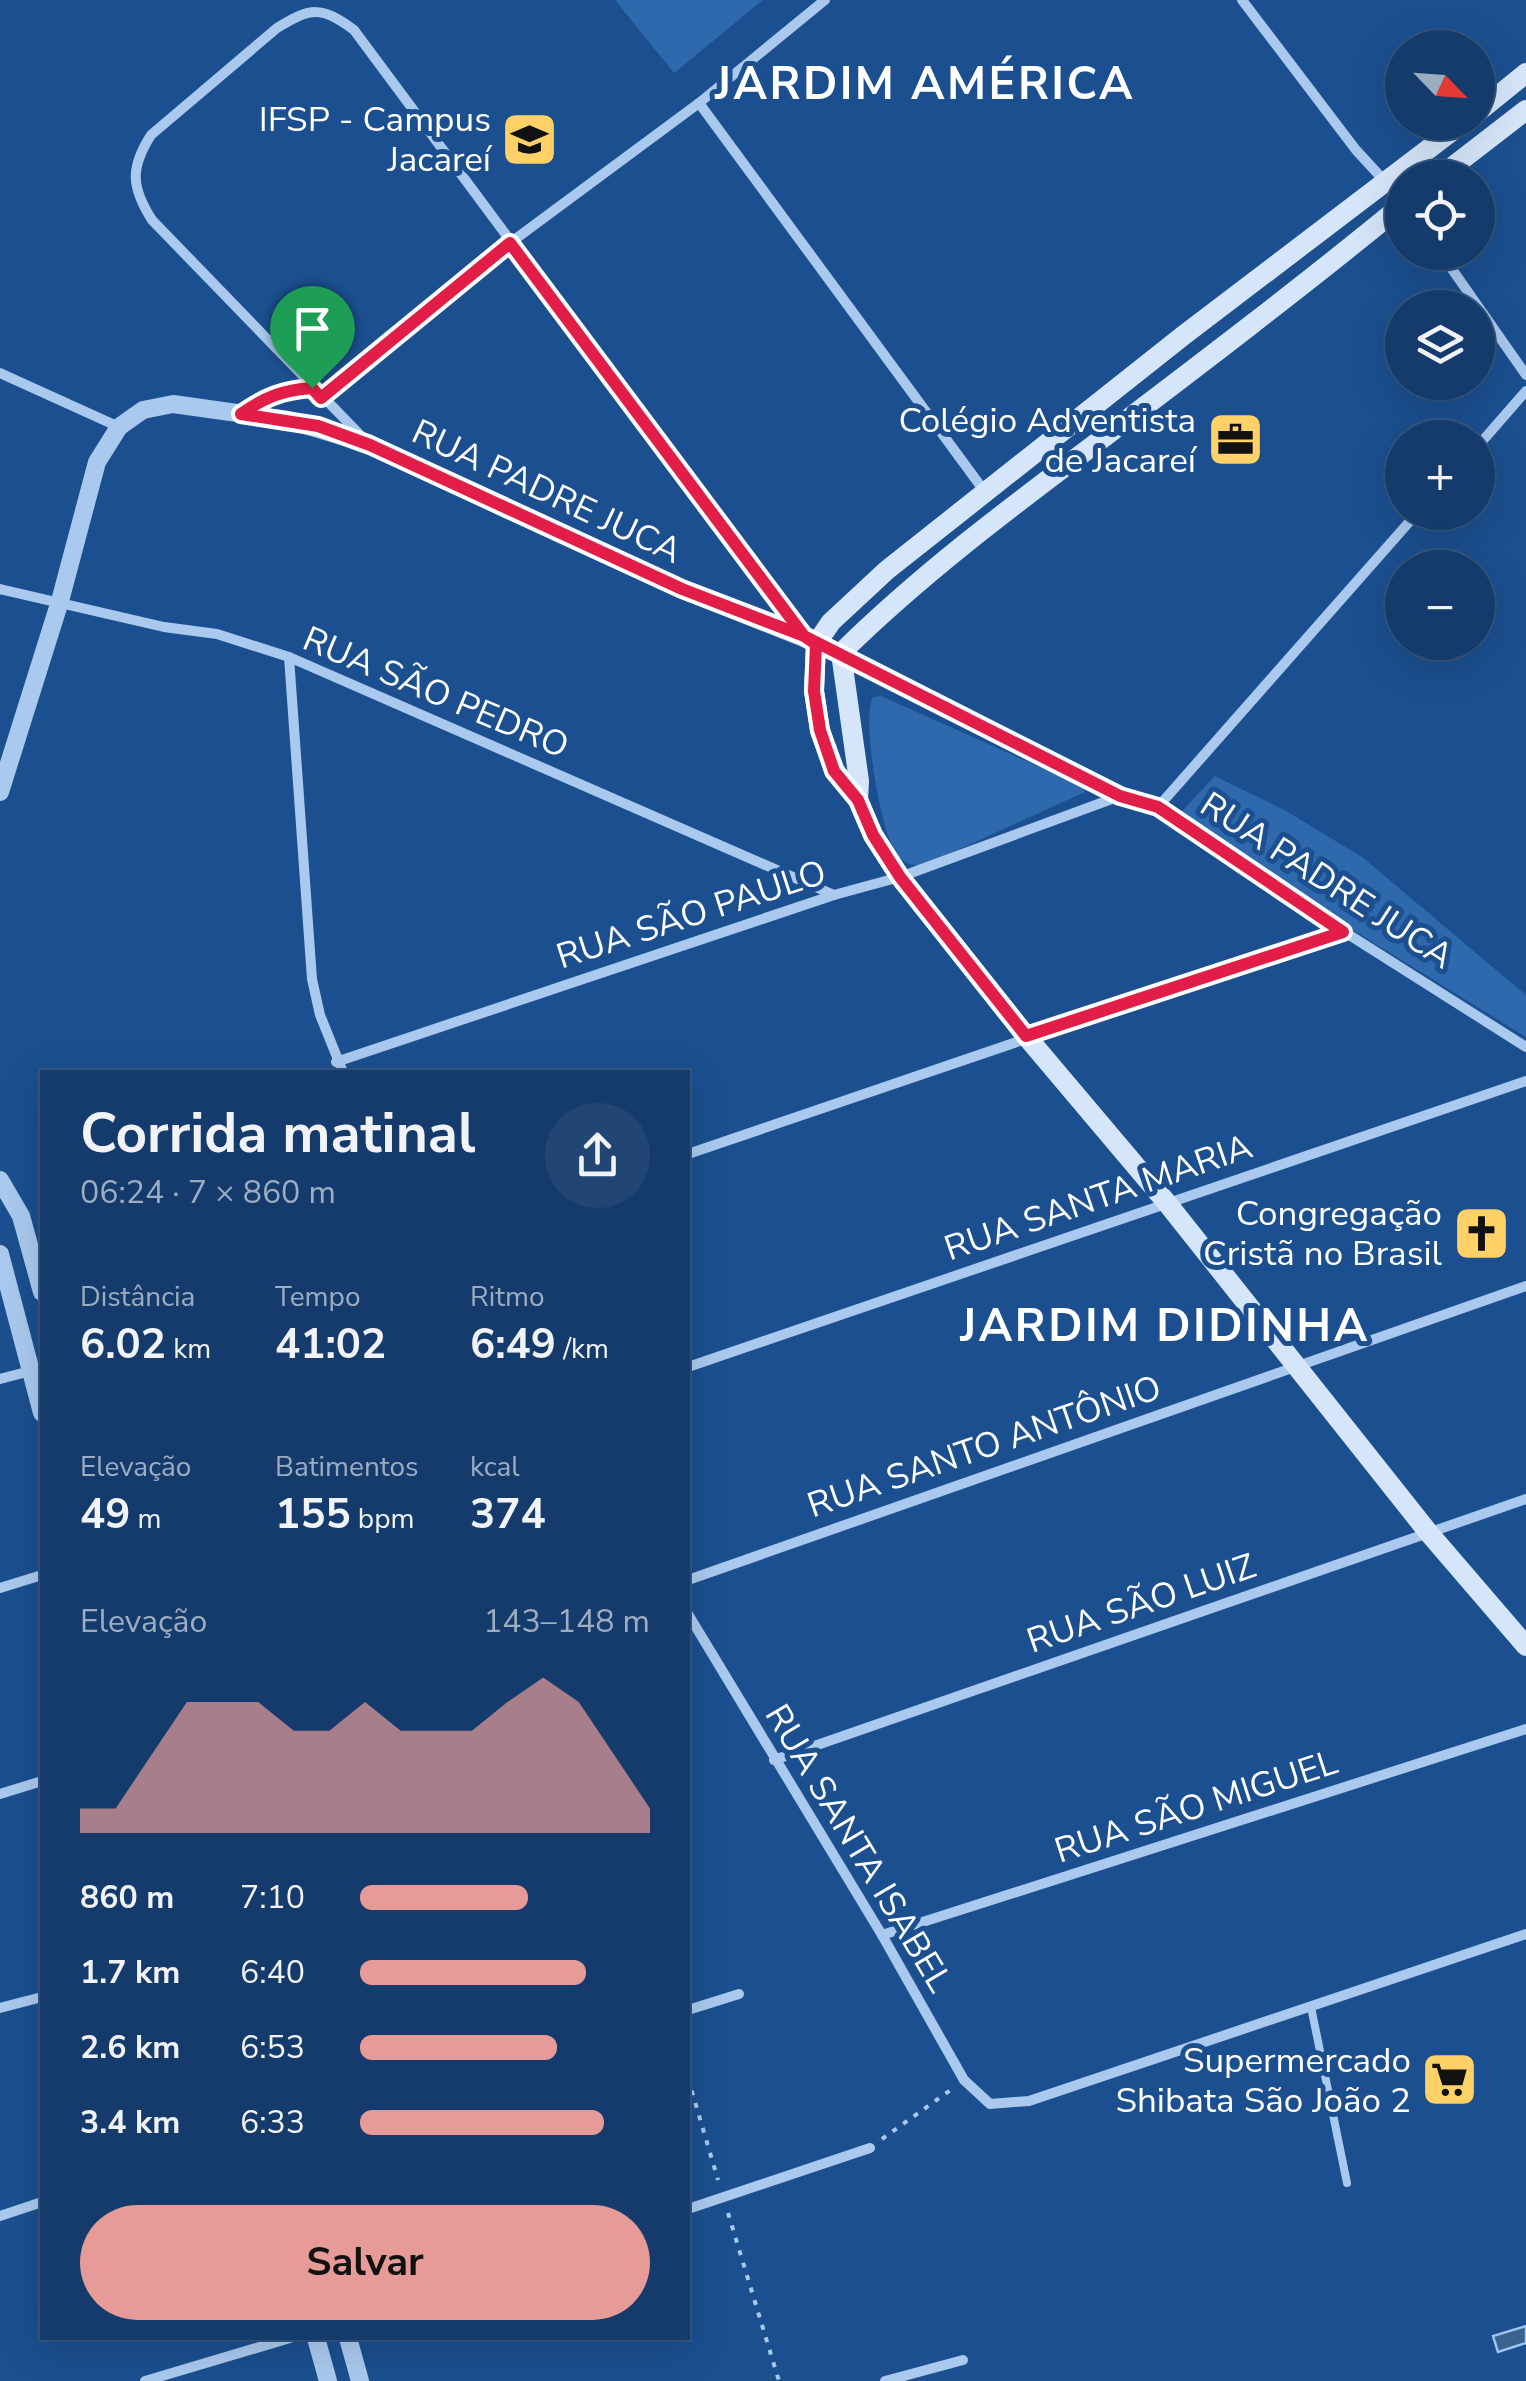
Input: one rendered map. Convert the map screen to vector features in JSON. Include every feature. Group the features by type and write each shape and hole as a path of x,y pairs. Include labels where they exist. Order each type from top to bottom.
{"main road":[{"path":"1495,98 1526,73"},
{"path":"1461,160 1526,110"},
{"path":"1417,160 1442,140"},
{"path":"1385,185 1184,335 886,570 810,640 814,691 820,730 834,771 858,800 873,835 900,877 1026,1036 1167,1203 1428,1532 1526,1646"},
{"path":"858,800 860,782 841,654 885,610 998,518 1385,217"}],"street":[{"path":"321,398 510,243 699,103 825,0"},
{"path":"1242,0 1356,150 1385,180"},
{"path":"370,445 152,220 141,202 135,179 137,157 151,135 277,28 316,10 335,16 354,30 810,640"},
{"path":"699,103 984,492"},
{"path":"1453,270 1526,375"},
{"path":"0,373 119,427 97,462 60,601 0,792"},
{"path":"241,414 264,398 286,390 312,388"},
{"path":"1495,427 1526,391"},
{"name":"RUA PADRE JUCA","path":"119,427 143,410 174,404 318,426 370,445 682,589 841,654 1120,796 1158,807 1343,932 1526,1046"},
{"path":"1158,807 1402,530"},
{"name":"RUA SÃO PEDRO","path":"0,589 164,627 217,634 289,657 834,895"},
{"path":"289,657 312,980 340,1067"},
{"name":"RUA SÃO PAULO","path":"340,1067 834,895 900,877 1120,796"},
{"path":"690,1153 1026,1036 1343,932"},
{"name":"RUA SANTA MARIA","path":"690,1366 1526,1081"},
{"path":"0,1180 22,1216 40,1284"},
{"path":"0,1254 36,1370 40,1399"},
{"name":"RUA SANTO ANTÔNIO","path":"690,1579 1526,1286"},
{"path":"0,1379 36,1370"},
{"name":"RUA SÃO LUIZ","path":"774,1760 1526,1499"},
{"path":"0,1588 40,1576"},
{"name":"RUA SANTA ISABEL","path":"690,1617 882,1935 964,2080 990,2104 1029,2101 1311,2006"},
{"name":"RUA SÃO MIGUEL","path":"882,1935 1526,1729"},
{"path":"0,1794 40,1782"},
{"path":"1311,2006 1526,1934"},
{"path":"690,2009 740,1994"},
{"path":"0,2008 40,1998"},
{"path":"690,2209 870,2148"},
{"path":"0,2216 40,2203"},
{"path":"145,2381 283,2340"},
{"path":"317,2340 328,2381"},
{"path":"349,2340 360,2381"},
{"path":"886,2381 963,2360"}],"lane":[{"path":"1311,2006 1347,2183"}],"path":[{"path":"870,2148 964,2080"},
{"path":"690,2085 779,2381"}],"shaded area":[{"path":"615,0 763,0 674,73"},
{"path":"881,696 1082,786 1085,792 925,865 905,862 890,842 874,776 870,710 873,697"},
{"path":"1215,776 1286,811 1362,857 1526,995 1526,1037 1356,932 1182,811"},
{"path":"1526,2326 1526,2343 1498,2352 1493,2336"}],"place":[{"name":"IFSP - Campus Jacareí","path":"530,139"},
{"name":"Colégio Adventista de Jacareí","path":"1235,440"},
{"name":"Congregação Cristã no Brasil","path":"1481,1233"},
{"name":"Supermercado Shibata São João 2","path":"1450,2080"}],"district":[{"name":"JARDIM AMÉRICA","path":"925,83"},
{"name":"JARDIM DIDINHA","path":"1165,1325"}],"route":[{"path":"510,243 804,636 1120,796 1158,807 1343,932 1026,1036 900,877 873,835 858,800 834,771 820,730 814,691 816,644 682,589 370,445 318,426 241,414 264,398 286,390 312,388 321,398 510,243"}]}
